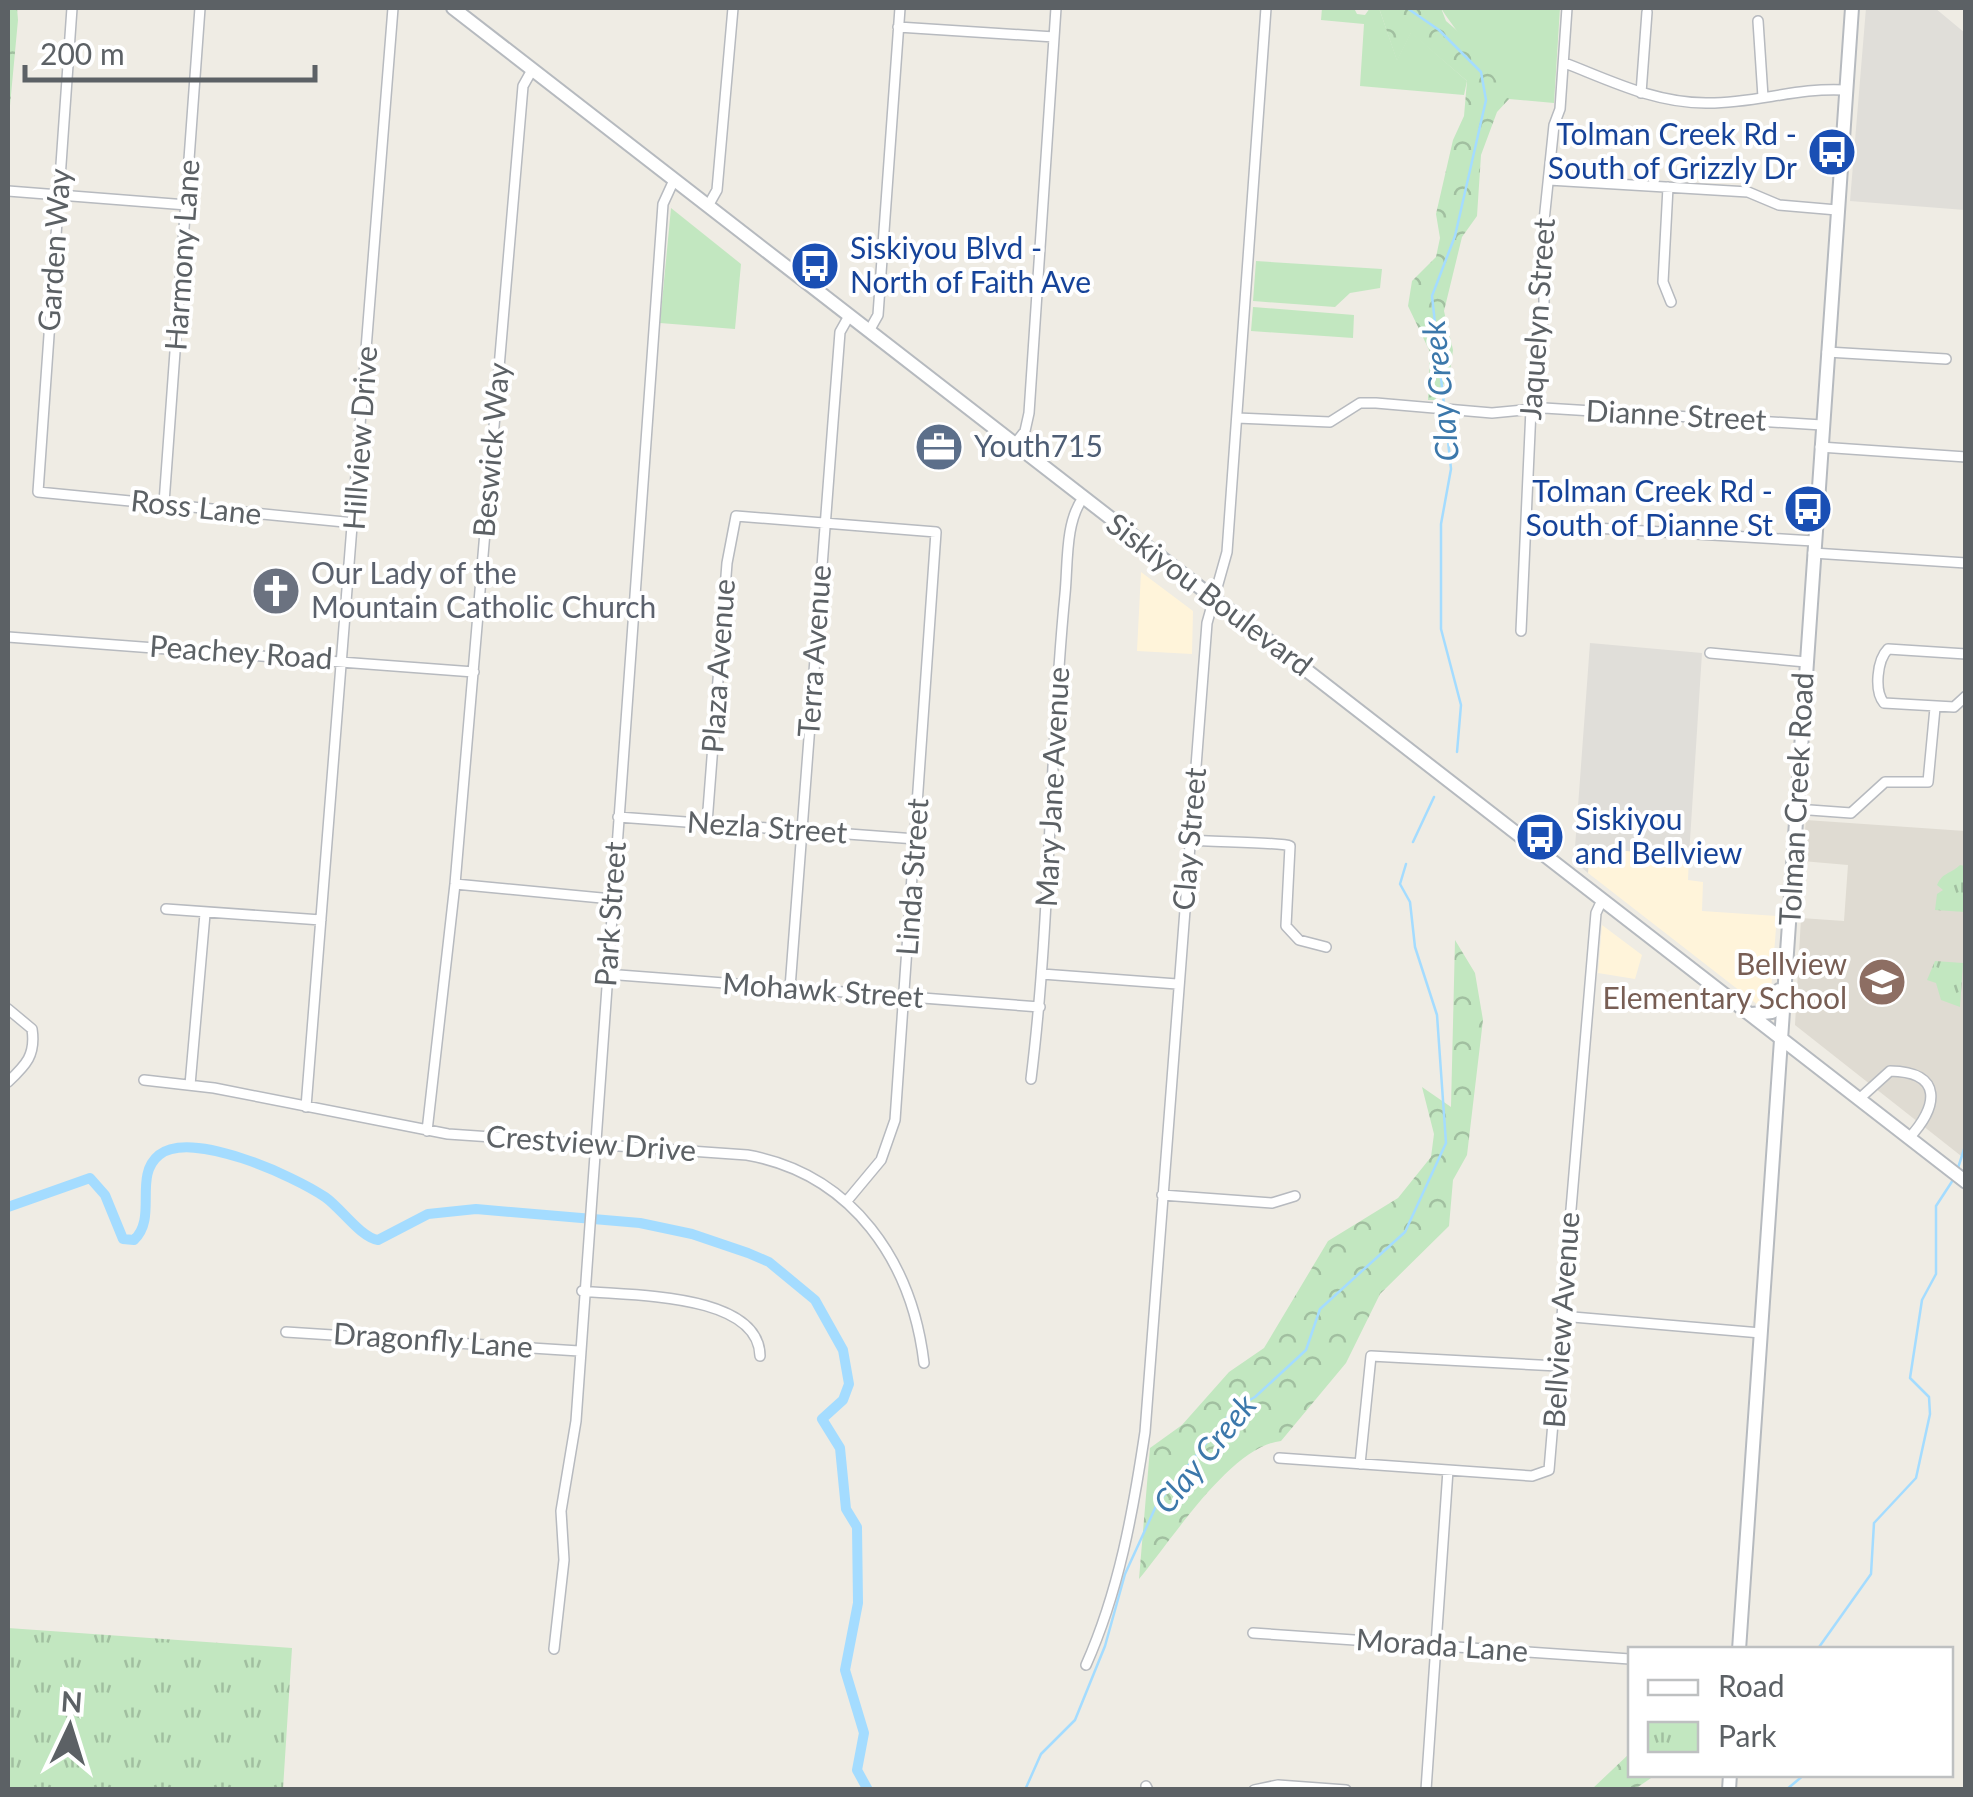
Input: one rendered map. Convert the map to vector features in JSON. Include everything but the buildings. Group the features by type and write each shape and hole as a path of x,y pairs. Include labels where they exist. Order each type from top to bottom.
{"main road":[{"name":"Siskiyou Boulevard","path":"456,8 1966,1182"},
{"name":"Tolman Creek Road","path":"1739,1647 1852,8"},
{"path":"1748,1013 1766,1015 1776,1007 1781,948 1790,930"}],"street":[{"name":"Garden Way","path":"38,492 72,8"},
{"name":"Harmony Lane","path":"164,503 200,8"},
{"name":"Hillview Drive","path":"306,1107 393,8"},
{"path":"708,206 717,190 733,8"},
{"path":"868,331 878,315 900,8"},
{"path":"1014,445 1024,431 1029,413 1056,8"},
{"name":"Clay Street","path":"1086,1665 1100,1633 1131,1528 1145,1432 1207,622 1227,552 1266,8"},
{"name":"Jaquelyn Street","path":"1522,631 1531,409 1544,312 1549,180 1565,63 1567,8"},
{"path":"1641,94 1647,12"},
{"path":"1758,21 1763,97"},
{"path":"898,26 1054,37"},
{"path":"1565,63 1641,94 1708,104 1845,90"},
{"name":"Beswick Way","path":"427,1131 455,884 523,86 532,70"},
{"name":"Park Street","path":"554,1649 564,1560 561,1511 576,1421 582,1292 663,204 674,180"},
{"path":"1549,180 1748,192 1779,205 1836,210"},
{"path":"1668,187 1663,282 1671,302"},
{"path":"8,191 187,204"},
{"name":"Terra Avenue","path":"790,988 840,332 849,316"},
{"path":"1827,352 1946,359"},
{"name":"Dianne Street","path":"1237,418 1330,422 1360,403 1376,403 1492,412 1531,409 1822,425"},
{"path":"1820,447 1966,457"},
{"name":"Ross Lane","path":"38,492 355,523"},
{"name":"Mary Jane Avenue","path":"1031,1079 1040,1006 1061,636 1073,522 1083,498"},
{"name":"Plaza Avenue","path":"707,823 733,522 743,514 824,522"},
{"name":"Linda Street","path":"824,522 932,530 938,536 892,1136 878,1166 846,1202"},
{"path":"1527,524 1814,547 1966,564"},
{"name":"Peachey Road","path":"8,638 474,672"},
{"path":"1966,654 1888,649 1882,654 1879,698 1884,704 1934,708 1954,707 1966,696"},
{"path":"1710,653 1806,662"},
{"path":"1796,808 1851,812 1885,782 1928,782 1934,708"},
{"name":"Nezla Street","path":"618,817 916,839"},
{"path":"1190,840 1252,846 1276,840 1290,846 1286,926 1298,940 1326,947"},
{"path":"455,884 612,899"},
{"name":"Bellview Avenue","path":"1279,1458 1546,1474 1551,1466 1596,913 1602,900"},
{"path":"166,910 321,920"},
{"path":"190,1084 205,914"},
{"name":"Mohawk Street","path":"606,974 1040,1006"},
{"path":"1042,974 1177,984"},
{"path":"8,1009 32,1029 35,1047 27,1064 8,1082"},
{"path":"1859,1100 1890,1071 1904,1072 1925,1082 1932,1092 1930,1112 1909,1138"},
{"name":"Crestview Drive","path":"144,1080 190,1084 427,1131 764,1158 805,1174 846,1202 876,1232 900,1269 916,1312 924,1363"},
{"path":"1162,1195 1272,1203 1295,1196"},
{"path":"582,1292 713,1305 751,1330 760,1356"},
{"path":"1561,1316 1761,1332"},
{"name":"Dragonfly Lane","path":"286,1332 580,1351"},
{"path":"1360,1464 1370,1356 1558,1366"},
{"path":"1426,1790 1448,1470"},
{"name":"Morada Lane","path":"1253,1632 1628,1659"},
{"path":"1254,1790 1278,1786 1346,1790"}],"shaded area":[{"path":"1866,8 1935,8 1965,33 1965,210 1850,201"},
{"path":"1141,572 1193,611 1192,654 1137,651"},
{"path":"1590,643 1702,653 1689,856 1590,848 1588,873 1574,861"},
{"name":"Bellview Elementary School","path":"1806,820 1965,831 1965,1159 1795,1025 1801,918 1844,921 1848,865 1802,861"},
{"path":"1589,848 1689,856 1688,880 1703,882 1702,911 1777,916 1770,1003 1758,1005 1588,873"},
{"path":"1602,925 1642,955 1635,979 1598,973"}],"green space":[{"path":"8,8 17,8 18,20 8,127"},
{"path":"1322,8 1354,8 1357,14 1365,15 1370,8 1379,8 1397,60 1411,32 1467,81 1464,95 1360,86 1364,24 1321,20"},
{"path":"1379,8 1441,8 1446,21 1468,40 1509,99 1497,112 1481,155 1477,216 1462,237 1444,311 1453,350 1450,373 1435,400 1428,400 1430,352 1408,306 1412,281 1436,257 1440,238 1436,214 1453,140 1464,116 1467,81 1411,33 1397,61"},
{"path":"1441,8 1560,8 1554,103 1509,99"},
{"path":"671,208 741,264 735,329 660,323"},
{"path":"1256,261 1382,269 1380,288 1350,293 1335,307 1253,301"},
{"path":"1253,307 1354,315 1353,338 1251,331"},
{"path":"1960,865 1965,866 1965,912 1935,910 1937,894 1943,890 1937,885 1939,881"},
{"path":"1455,940 1475,973 1483,1020 1467,1155 1453,1180 1449,1226 1380,1294 1346,1363 1281,1441 1242,1459 1223,1477 1139,1579 1150,1448 1182,1425 1229,1372 1264,1348 1328,1241 1398,1198 1431,1157 1434,1134 1422,1087 1451,1107"},
{"path":"1935,961 1963,963 1960,1007 1941,1000 1936,983 1927,980"},
{"path":"8,1628 292,1648 283,1789 8,1789"},
{"path":"1628,1755 1628,1777 1653,1777 1635,1789 1592,1789"}],"waterway":[{"name":"Clay Creek","path":"1407,8 1439,30 1481,72 1486,100 1455,236 1432,296 1444,405"},
{"name":"Clay Creek","path":"1445,413 1451,469 1441,524 1441,629 1461,705 1457,752"},
{"name":"Clay Creek","path":"1413,842 1434,797"},
{"name":"Clay Creek","path":"1025,1790 1041,1754 1075,1720 1105,1646 1125,1574 1157,1504 1233,1410 1255,1397 1306,1350 1320,1309 1405,1232 1446,1143 1437,1015 1415,947 1410,902 1400,884 1406,864"},
{"path":"1958,1168 1966,1143"},
{"path":"8,1207 90,1178 105,1195 123,1239 134,1240 144,1220 151,1164 174,1148 194,1148 242,1158 290,1178 325,1197 364,1234 378,1240 428,1214 476,1209 640,1223 692,1234 769,1262 815,1300 843,1350 849,1384 843,1400 822,1419 840,1448 846,1509 857,1527 858,1603 845,1670 864,1733 857,1770 868,1790"},
{"path":"1819,1647 1871,1574 1874,1523 1916,1478 1930,1414 1929,1397 1910,1378 1922,1300 1936,1274 1936,1206 1953,1180"},
{"path":"1786,1790 1801,1777"}],"place":[{"name":"Tolman Creek Rd - South of Grizzly Dr","path":"1832,152"},
{"name":"Siskiyou Blvd - North of Faith Ave","path":"815,266"},
{"name":"Youth715","path":"939,447"},
{"name":"Tolman Creek Rd - South of Dianne St","path":"1808,509"},
{"name":"Our Lady of the Mountain Catholic Church","path":"276,591"},
{"name":"Siskiyou and Bellview","path":"1540,837"},
{"name":"Bellview Elementary School","path":"1882,982"}]}
